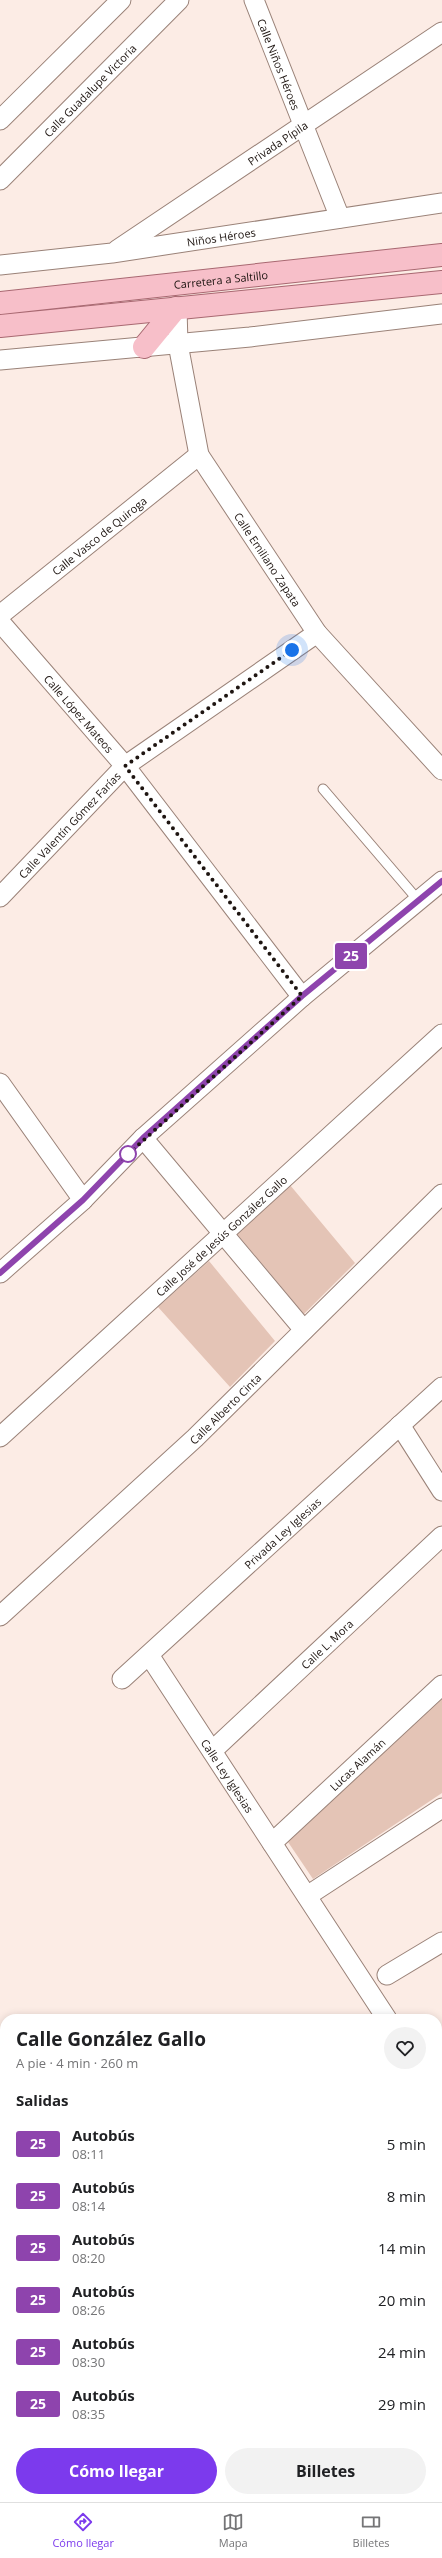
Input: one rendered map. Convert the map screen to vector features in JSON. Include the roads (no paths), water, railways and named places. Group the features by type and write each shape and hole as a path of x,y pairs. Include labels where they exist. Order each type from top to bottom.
{"main road":[{"name":"Carretera a Saltillo","path":"0,303 442,255"},
{"path":"0,326 442,282"},
{"path":"144,347 176,308"}],"street":[{"path":"0,120 121,0"},
{"name":"Calle Guadalupe Victoria","path":"0,180 179,0"},
{"name":"Calle Niños Héroes","path":"254,0 340,218"},
{"name":"Privada Pípila","path":"112,253 442,32"},
{"name":"Niños Héroes","path":"0,265 112,253 442,203"},
{"name":"Calle Emiliano Zapata","path":"176,308 178,344 199,455 317,633 442,770"},
{"path":"0,360 178,344 442,314"},
{"name":"Calle Vasco de Quiroga","path":"0,615 199,455"},
{"name":"Calle López Mateos","path":"0,622 125,766 302,996"},
{"name":"Calle Valentín Gómez Farías","path":"0,897 125,766 317,633"},
{"path":"0,1273 83,1200 143,1138 302,996 442,881"},
{"name":"Calle José de Jesús González Gallo","path":"0,1437 442,1034"},
{"path":"0,1083 83,1200"},
{"path":"143,1138 304,1330"},
{"name":"Calle Alberto Cinta","path":"0,1616 195,1438 442,1194"},
{"name":"Privada Ley Iglesias","path":"122,1679 442,1387"},
{"path":"400,1425 442,1491"},
{"name":"Calle L. Mora","path":"212,1751 442,1536"},
{"name":"Calle Ley Iglesias","path":"149,1655 384,2014"},
{"name":"Lucas Alamán","path":"272,1843 442,1685"},
{"path":"307,1896 442,1808"},
{"path":"387,1975 442,1942"}],"lane":[{"path":"323,789 418,900"}]}
